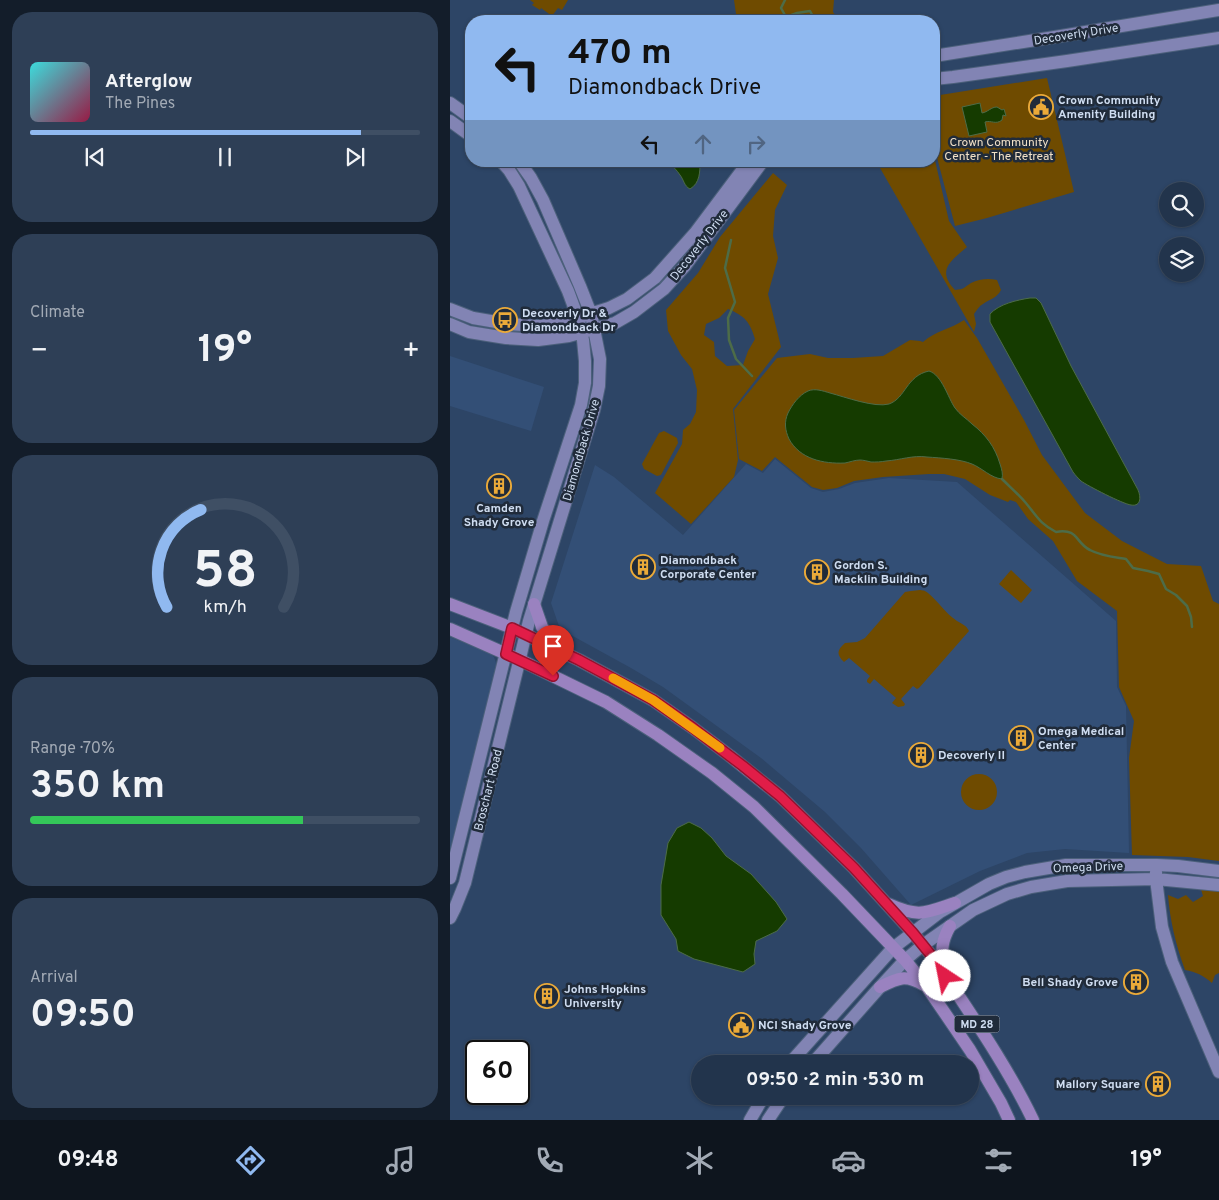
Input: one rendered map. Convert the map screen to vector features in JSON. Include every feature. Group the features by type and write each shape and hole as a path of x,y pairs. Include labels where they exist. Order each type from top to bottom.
{"main road":[{"name":"MD 28","path":"450,604 526,634 653,700 730,756 780,796 854,868 923,945 998,1056 1033,1120"},
{"path":"534,604 542,627 556,649"},
{"name":"MD 28","path":"450,629 520,660 628,715 712,773 754,807 894,948 927,987 970,1050 1009,1120"},
{"path":"886,903 912,913 920,913 955,903"},
{"path":"945,976 942,946 943,939 950,926"},
{"path":"880,987 894,980 908,978 927,987"}],"street":[{"name":"Decoverly Drive","path":"940,55 1219,10"},
{"name":"Decoverly Drive","path":"940,78 1219,38"},
{"path":"450,103 465,114"},
{"path":"450,121 465,132"},
{"name":"Diamondback Drive","path":"506,167 529,205 568,291 578,318 585,361 585,383 581,405 544,521 506,654"},
{"name":"Diamondback Drive","path":"520,660 534,604 594,410 600,359 595,328 580,286 543,200 523,167"},
{"name":"Decoverly Drive","path":"450,324 469,332 506,338 538,340 560,337 595,328 614,322 634,312 664,289 685,266 700,236 745,167"},
{"name":"Decoverly Drive","path":"450,308 473,318 508,324 538,326 558,324 609,308 627,299 654,278 700,236 758,167"},
{"name":"Broschart Road","path":"450,878 506,654"},
{"name":"Broschart Road","path":"450,918 465,883 520,660"},
{"name":"Omega Drive","path":"797,1055 894,948 955,903 989,884 1025,872 1066,865 1157,865 1219,871"},
{"path":"1157,865 1156,879 1162,927 1172,962 1219,1072"},
{"name":"Omega Drive","path":"820,1055 905,960 973,910 1007,894 1030,887 1067,881 1156,879 1219,886"},
{"path":"750,1120 759,1105"},
{"path":"768,1120 778,1105"}],"shaded area":[{"path":"980,103 982,113 997,107 1002,110 1004,109 1006,116 1003,115 1002,120 998,122 985,122 987,132 969,136 962,107"},
{"path":"674,167 700,167 696,184 690,189 686,186"},
{"path":"1036,298 1041,303 1071,366 1137,488 1140,500 1137,504 1127,504 1114,498 1081,481 1075,475 990,322 990,314 1003,305"},
{"path":"450,356 544,387 531,431 450,406"},
{"path":"929,371 938,377 957,410 989,442 998,458 1002,479 994,477 972,464 944,458 917,457 880,462 860,460 845,463 821,461 806,456 789,439 786,426 788,413 796,401 808,391 822,391 876,405 883,405 895,401 915,377"},
{"path":"775,459 811,488 823,492 855,483 889,478 957,482 1116,621 1117,687 1126,706 1129,853 1065,849 1027,853 980,871 911,905 861,848 825,812 761,758 663,687 560,629 551,603 595,465 614,477 683,535 746,464 763,473"},
{"path":"450,637 491,654 496,663 496,670 450,853"},
{"path":"689,822 701,828 712,838 726,856 751,874 776,902 787,919 777,931 756,941 755,964 743,972 694,959 678,951 676,939 661,915 661,885 668,843 677,828"}],"green space":[{"path":"530,0 568,0 562,10 558,8 553,15 532,5 534,3"},
{"path":"734,0 834,0 833,12 835,15 736,15"},
{"name":"Crown Community Center - The Retreat","path":"1047,78 1074,192 955,226 940,167 940,95"},
{"path":"879,167 937,167 949,221 967,247 948,266 946,271 949,283 955,290 962,289 971,283 984,279 994,279 997,280 1001,290 995,297 980,306 974,314 976,324 974,332"},
{"path":"773,173 787,185 775,210 773,236 778,258 768,294 781,347 733,409 738,460 734,477 691,524 655,493 682,444 683,430 690,424 696,412 697,390 692,369 681,355 668,331 666,310 698,273 720,237","holes":["728,309 746,320 755,339 743,365 727,366 715,356 714,342 704,335 706,324 719,318"]},
{"path":"964,320 977,338 1042,455 1085,513 1122,541 1167,564 1201,566 1213,601 1219,604 1219,861 1188,857 1132,855 1129,758 1134,721 1119,687 1117,611 1077,581 1053,541 1028,519 1016,502 1010,500 1008,502 990,495 965,479 944,474 883,477 854,481 837,488 823,490 812,487 775,457 762,471 739,459 734,410 777,358 810,354 828,358 883,356 910,340 923,342"},
{"path":"664,431 677,438 678,443 661,475 657,476 644,469 642,464 659,433"},
{"path":"1011,570 1032,590 1021,603 999,584"},
{"path":"920,590 928,593 969,631 919,688 917,689 913,686 901,699 905,704 904,706 898,707 892,703 896,698 874,679 870,684 867,682 870,676 849,658 844,662 838,652 845,643 857,642 865,638 905,592"},
{"path":"979,774 986,775 992,779 996,785 996,799 992,805 986,809 979,810 972,809 966,805 962,799 961,792 962,785 966,779 972,775"},
{"path":"1200,886 1219,889 1219,973 1215,975 1212,983 1199,974 1185,970 1174,933 1169,905 1168,895 1178,899 1186,895 1193,902 1203,896"}],"waterway":[{"path":"785,0 781,8 785,15"},
{"path":"792,15 810,11 812,15"},
{"path":"731,240 725,268 735,302 728,318 729,340 736,359 752,376"},
{"path":"1002,479 1050,529 1056,532 1069,532 1085,547 1094,552 1126,559 1133,568 1159,574 1166,589 1176,595 1187,606 1192,627"}],"slow traffic":[{"path":"613,678 653,700 720,748"}],"place":[{"name":"Crown Community Amenity Building","path":"1041,107"},
{"name":"Decoverly Dr & Diamondback Dr","path":"505,320"},
{"name":"Camden Shady Grove","path":"499,486"},
{"name":"Diamondback Corporate Center","path":"643,567"},
{"name":"Gordon S. Macklin Building","path":"817,572"},
{"name":"Omega Medical Center","path":"1021,738"},
{"name":"Decoverly II","path":"921,755"},
{"name":"Bell Shady Grove","path":"1136,982"},
{"name":"Johns Hopkins University","path":"547,996"},
{"name":"NCI Shady Grove","path":"741,1025"},
{"name":"Mallory Square","path":"1158,1084"}],"route":[{"path":"553,676 506,654 512,628 579,660 653,700 743,766 780,796 854,868 913,933 935,960 945,976"}]}
